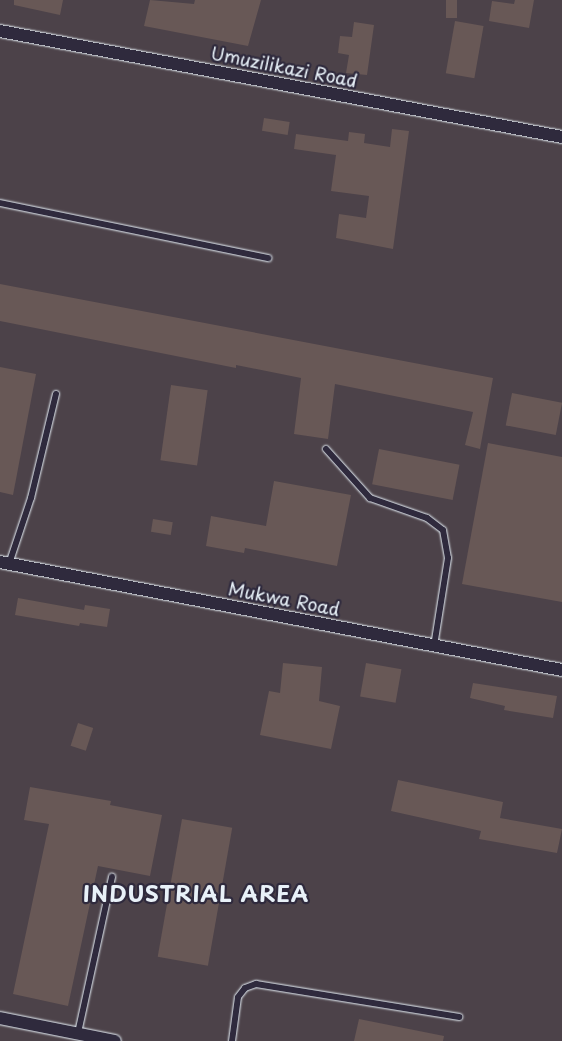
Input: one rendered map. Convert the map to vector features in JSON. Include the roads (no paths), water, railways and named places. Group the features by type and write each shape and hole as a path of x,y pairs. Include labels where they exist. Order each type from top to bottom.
{"street":[{"name":"Umuzilikazi Road","path":"0,31 562,137"},
{"name":"Mukwa Road","path":"5,563 562,670"},
{"path":"0,1018 115,1041"}],"lane":[{"path":"0,203 268,258"},
{"path":"5,563 31,498 56,394"},
{"path":"326,448 370,498 427,518 443,530 448,558 434,646"},
{"path":"78,1034 112,877"},
{"path":"232,1041 238,997 245,988 256,984 459,1017"}],"district":[{"name":"INDUSTRIAL AREA","path":"196,893"}]}
